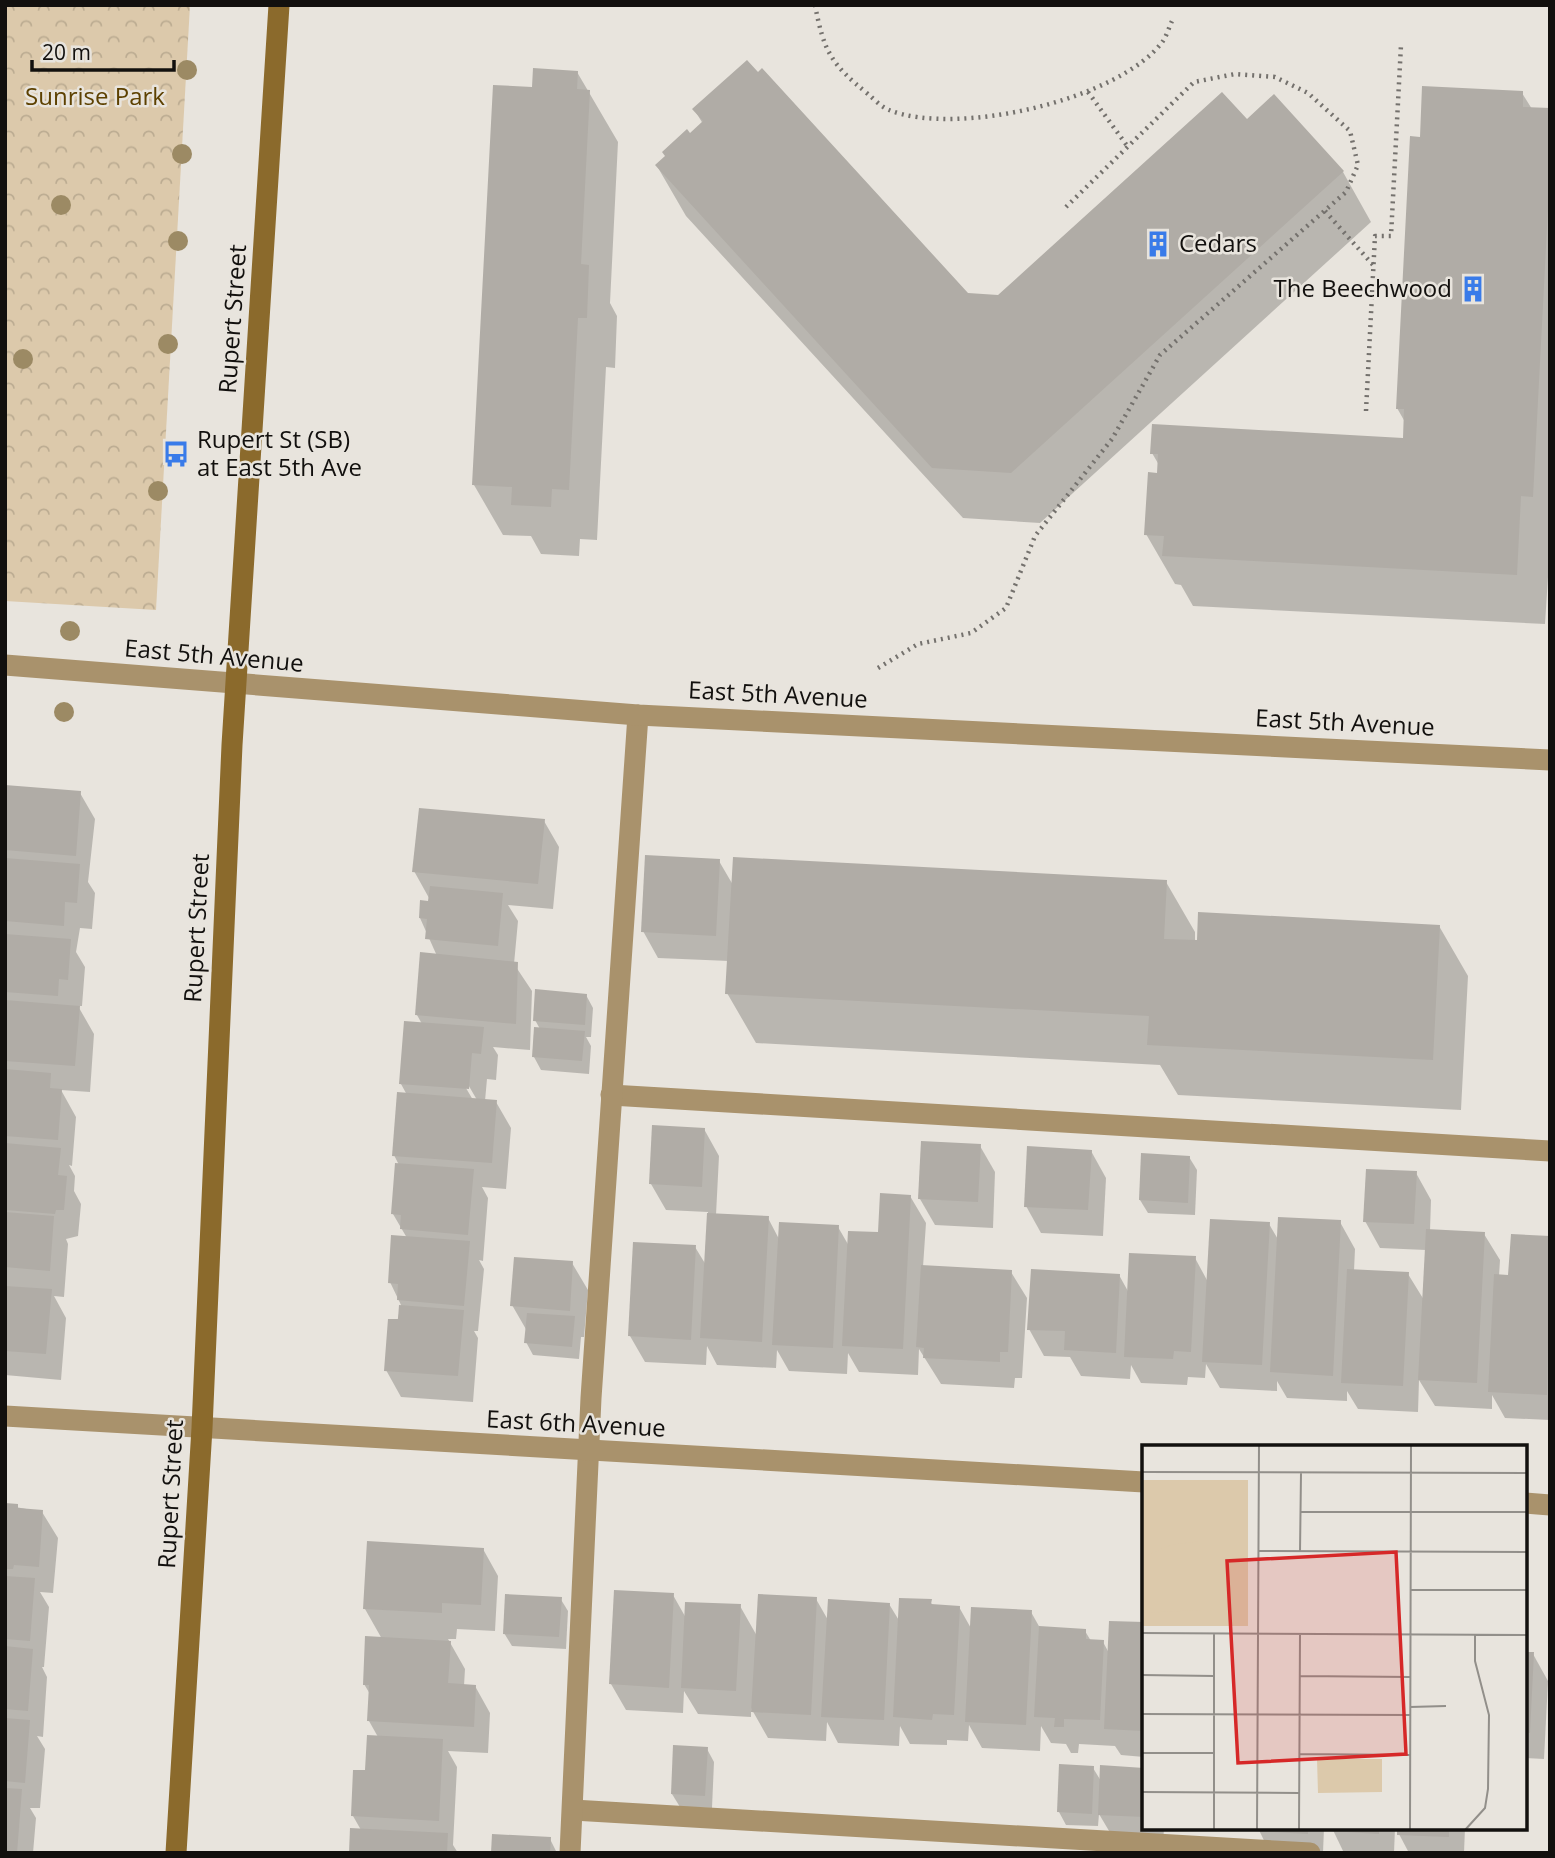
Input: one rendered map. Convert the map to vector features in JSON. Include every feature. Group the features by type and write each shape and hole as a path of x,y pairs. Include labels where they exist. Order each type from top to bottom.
{"main road":[{"name":"Rupert Street","path":"176,1853 202,1428 236,685 279,5"}],"street":[{"name":"East 5th Avenue","path":"5,666 638,715 1550,760"},
{"path":"570,1853 611,1095 638,715"},
{"path":"611,1095 1550,1151"},
{"name":"East 6th Avenue","path":"5,1416 1142,1482"},
{"path":"1527,1503 1550,1505"},
{"path":"573,1810 1310,1853"}],"path":[{"path":"815,5 820,31 836,69 888,110 943,120 1001,116 1088,92 1142,61 1163,40 1172,21"},
{"path":"1366,411 1375,236 1391,236 1401,45"},
{"path":"878,668 918,644 971,633 1006,608 1035,536 1112,439 1160,355 1346,192 1358,165 1350,131 1308,93 1275,77 1235,74 1194,82 1066,207"},
{"path":"1088,92 1128,147"},
{"path":"1325,211 1374,265"}],"green space":[{"name":"Sunrise Park","path":"5,5 190,5 156,610 5,601"}],"building":[{"name":"Cedars","path":"747,60 758,72 762,68 968,293 998,295 1222,92 1247,119 1274,94 1344,171 1011,473 932,468 655,165 665,156 662,152 687,129 690,133 703,121 692,109"},
{"path":"533,68 578,71 577,89 590,90 581,264 589,265 587,318 578,318 569,490 552,489 551,507 511,505 512,487 472,485 493,85 532,87"},
{"name":"The Beechwood","path":"1422,86 1523,91 1523,107 1550,108 1550,170 1533,497 1521,496 1517,575 1162,556 1164,536 1144,535 1148,472 1157,473 1158,454 1150,454 1152,424 1403,438 1404,409 1396,409 1410,136 1420,137"},
{"path":"5,785 81,791 76,856 5,850"},
{"path":"419,808 545,819 538,884 412,872"},
{"path":"645,855 720,859 716,936 641,932"},
{"path":"733,857 1167,880 1164,939 1197,940 1198,912 1440,925 1433,1060 1147,1045 1149,1016 725,994"},
{"path":"5,858 80,864 77,903 65,902 64,926 5,921"},
{"path":"430,886 503,893 498,946 425,939 427,919 419,918 420,900 428,901"},
{"path":"5,934 71,939 68,980 59,979 58,996 5,992"},
{"path":"420,952 518,962 516,1024 415,1015"},
{"path":"535,989 587,994 585,1025 533,1021"},
{"path":"5,1000 80,1006 75,1066 5,1061"},
{"path":"404,1021 484,1027 481,1054 472,1053 469,1089 399,1084"},
{"path":"534,1027 585,1031 582,1061 532,1057"},
{"path":"5,1069 51,1073 50,1088 62,1089 58,1140 5,1136"},
{"path":"397,1092 497,1100 492,1163 392,1156"},
{"path":"652,1125 705,1128 702,1187 649,1184"},
{"path":"921,1141 981,1144 978,1202 918,1199"},
{"path":"5,1143 61,1148 58,1175 67,1176 64,1210 56,1210 55,1214 5,1210"},
{"path":"1027,1146 1092,1150 1088,1210 1024,1207"},
{"path":"1141,1153 1190,1156 1188,1203 1139,1200"},
{"path":"395,1163 474,1169 468,1235 400,1229 401,1215 391,1214"},
{"path":"1366,1169 1417,1171 1414,1224 1363,1222"},
{"path":"880,1193 911,1195 903,1349 842,1346 848,1231 878,1232"},
{"path":"5,1212 54,1216 50,1271 5,1267"},
{"path":"707,1213 769,1216 762,1342 700,1338"},
{"path":"1278,1217 1341,1220 1333,1376 1270,1372"},
{"path":"1210,1219 1270,1222 1262,1365 1202,1362"},
{"path":"779,1222 839,1225 833,1348 772,1345"},
{"path":"1426,1229 1485,1232 1477,1383 1418,1380"},
{"path":"1511,1234 1550,1236 1547,1395 1488,1392 1494,1274 1508,1275"},
{"path":"391,1235 470,1241 464,1306 397,1300 398,1284 388,1283"},
{"path":"633,1242 696,1245 691,1340 628,1336"},
{"path":"1129,1253 1196,1256 1191,1352 1174,1351 1173,1359 1124,1357"},
{"path":"514,1257 573,1261 570,1311 510,1306"},
{"path":"921,1265 1012,1270 1008,1352 1000,1352 1000,1362 923,1358 924,1348 916,1347"},
{"path":"1031,1269 1120,1274 1116,1353 1064,1350 1065,1331 1027,1330"},
{"path":"1347,1269 1409,1272 1403,1386 1341,1383"},
{"path":"5,1286 52,1289 46,1354 5,1351"},
{"path":"399,1305 464,1310 458,1376 384,1371 388,1319 398,1319"},
{"path":"527,1313 575,1316 572,1347 524,1343"},
{"path":"5,1503 18,1504 18,1508 43,1510 39,1567 14,1565 13,1569 5,1569"},
{"path":"367,1541 484,1548 481,1605 442,1603 442,1613 363,1609"},
{"path":"5,1576 35,1578 30,1641 5,1639"},
{"path":"614,1590 674,1593 669,1688 609,1684"},
{"path":"505,1594 562,1597 559,1637 503,1634"},
{"path":"758,1594 817,1597 811,1715 751,1712"},
{"path":"899,1598 932,1599 931,1604 960,1606 954,1715 933,1714 932,1720 893,1717"},
{"path":"828,1599 890,1603 884,1720 821,1717"},
{"path":"685,1602 741,1604 736,1691 681,1688"},
{"path":"971,1607 1032,1610 1026,1725 965,1722"},
{"path":"1109,1621 1142,1622 1142,1731 1104,1729"},
{"path":"1039,1626 1086,1629 1086,1639 1104,1640 1100,1720 1064,1719 1064,1727 1054,1727 1055,1718 1034,1717"},
{"path":"365,1636 451,1641 448,1683 476,1685 474,1727 367,1721 369,1685 363,1685"},
{"path":"5,1646 33,1649 28,1711 5,1709"},
{"path":"1527,1652 1534,1652 1530,1733 1527,1732"},
{"path":"5,1718 30,1720 25,1783 5,1781"},
{"path":"367,1735 443,1739 439,1821 351,1816 353,1770 365,1770"},
{"path":"673,1745 708,1747 705,1796 671,1794"},
{"path":"1059,1764 1094,1766 1092,1814 1057,1812"},
{"path":"1100,1765 1142,1768 1142,1817 1098,1815"},
{"path":"5,1788 22,1789 17,1853 5,1852"},
{"path":"350,1828 448,1833 447,1853 349,1853"},
{"path":"1308,1830 1308,1834 1256,1831"},
{"path":"1379,1830 1379,1834 1330,1831"},
{"path":"1397,1830 1449,1830 1449,1837 1397,1835"},
{"path":"492,1834 551,1837 550,1853 491,1853"}],"place":[{"name":"Cedars","path":"1158,244"},
{"name":"The Beechwood","path":"1473,289"},
{"name":"Rupert St (SB) at East 5th Ave","path":"176,454"}]}
